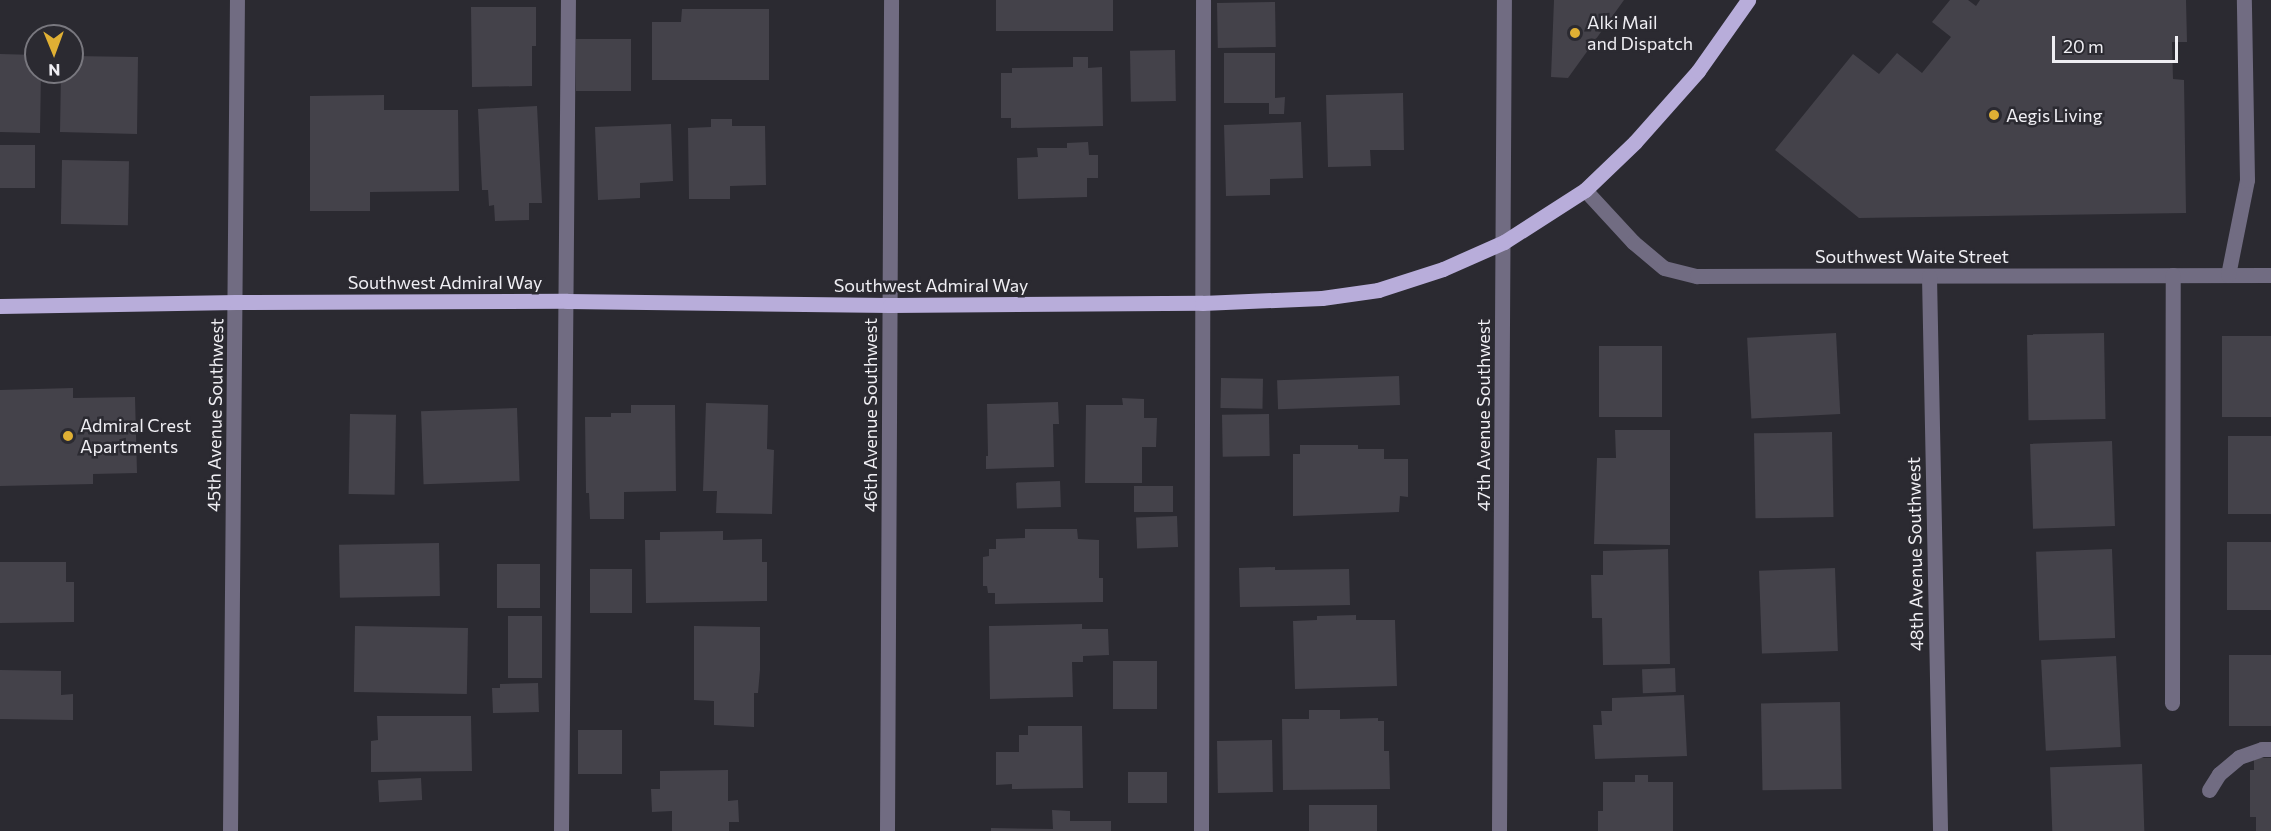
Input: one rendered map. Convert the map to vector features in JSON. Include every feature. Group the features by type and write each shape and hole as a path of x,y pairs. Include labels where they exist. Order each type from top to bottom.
{"main road":[{"name":"Southwest Admiral Way","path":"0,306 236,302 567,301 890,305 1202,303 1322,298 1378,290 1449,267 1504,242 1585,190 1635,142 1691,79 1748,0"}],"street":[{"name":"45th Avenue Southwest","path":"230,831 237,0"},
{"path":"561,831 568,0"},
{"name":"46th Avenue Southwest","path":"887,831 891,0"},
{"path":"1201,831 1203,0"},
{"name":"47th Avenue Southwest","path":"1499,831 1504,0"},
{"path":"2228,275 2247,180 2244,0"},
{"name":"Southwest Waite Street","path":"1585,190 1633,242 1664,268 1697,276 2271,275"},
{"path":"2172,704 2173,275"},
{"name":"48th Avenue Southwest","path":"1929,276 1940,831"},
{"path":"2209,790 2219,774 2239,757 2262,749 2271,749"}],"building":[{"path":"996,0 1113,0 1113,31 996,31"},
{"path":"1554,0 1624,0 1568,78 1551,77"},
{"name":"Aegis Living","path":"1950,0 1968,0 1976,6 1980,0 2186,0 2187,42 2172,42 2173,79 2184,80 2186,213 1859,218 1775,150 1853,54 1879,74 1897,53 1922,73 1951,37 1932,22"},
{"path":"1275,2 1276,47 1218,48 1217,3"},
{"path":"471,7 536,7 536,46 532,46 532,86 472,87"},
{"path":"682,9 769,9 769,80 652,80 652,22 681,22"},
{"path":"576,39 631,39 631,91 576,91"},
{"path":"1175,50 1176,101 1131,102 1130,51"},
{"path":"1224,53 1275,53 1275,98 1285,97 1284,114 1269,114 1269,103 1224,103"},
{"path":"0,54 24,55 24,84 41,84 40,133 0,132"},
{"path":"84,56 138,57 137,134 60,132 61,84 84,84"},
{"path":"1073,57 1088,57 1088,68 1102,67 1103,126 1011,128 1011,118 1001,118 1001,73 1012,73 1012,68 1073,67"},
{"path":"1403,93 1404,150 1370,150 1371,166 1328,167 1326,95"},
{"path":"384,95 384,110 458,110 459,191 370,192 370,211 310,211 310,96"},
{"path":"537,106 542,203 529,203 529,220 495,221 494,205 489,206 488,190 482,190 478,109"},
{"path":"711,119 732,119 732,126 765,126 766,185 730,186 730,199 689,199 688,128 711,127"},
{"path":"1301,122 1303,178 1270,179 1270,195 1226,196 1224,125"},
{"path":"671,124 673,181 640,183 640,198 598,200 595,127"},
{"path":"1088,142 1089,155 1098,155 1098,178 1087,178 1087,197 1018,199 1017,158 1038,157 1037,148 1067,148 1067,143"},
{"path":"0,145 35,145 35,188 0,188"},
{"path":"62,160 129,161 128,225 61,224"},
{"path":"1836,333 1840,414 1751,419 1747,338"},
{"path":"2104,333 2106,419 2029,420 2027,334"},
{"path":"2222,336 2271,336 2271,417 2222,417"},
{"path":"1599,346 1662,346 1662,417 1599,417"},
{"path":"1399,376 1400,405 1278,409 1277,380"},
{"path":"1221,378 1263,379 1262,409 1220,408"},
{"name":"Admiral Crest Apartments","path":"73,388 73,398 135,397 137,473 93,474 93,484 0,486 0,390"},
{"path":"1122,398 1144,399 1144,418 1157,418 1156,447 1142,447 1142,483 1085,483 1086,405 1123,405"},
{"path":"1058,402 1059,424 1053,424 1054,467 986,469 987,404"},
{"path":"706,403 768,405 767,449 774,450 772,514 716,513 717,491 703,491"},
{"path":"631,405 675,405 676,491 624,492 624,519 590,519 589,493 586,493 585,417 611,417 611,413 631,413"},
{"path":"517,408 520,481 424,484 421,411"},
{"path":"350,414 396,415 395,495 349,494"},
{"path":"1269,414 1270,456 1223,457 1222,415"},
{"path":"1615,430 1670,430 1670,545 1594,544 1597,458 1616,458"},
{"path":"1832,432 1833,517 1755,518 1754,433"},
{"path":"2228,436 2271,436 2271,514 2228,514"},
{"path":"2112,441 2115,526 2033,529 2030,444"},
{"path":"1300,445 1358,445 1358,449 1384,449 1384,459 1408,459 1408,497 1400,496 1399,512 1293,516 1293,454 1300,454"},
{"path":"1060,481 1061,507 1017,509 1016,483"},
{"path":"1134,486 1173,486 1173,512 1134,512"},
{"path":"1177,516 1178,547 1137,548 1136,517"},
{"path":"1025,529 1077,529 1078,539 1099,540 1099,578 1103,578 1103,602 995,604 995,593 988,593 987,586 983,586 983,557 989,556 989,549 996,549 996,539 1025,538"},
{"path":"723,531 723,540 762,539 762,562 767,562 767,601 646,603 645,540 660,540 660,532"},
{"path":"2227,542 2271,542 2271,610 2227,610"},
{"path":"439,543 440,596 340,598 339,545"},
{"path":"1668,549 1670,664 1603,665 1602,618 1592,618 1591,575 1603,575 1603,551"},
{"path":"2112,549 2115,638 2039,641 2036,552"},
{"path":"0,562 66,562 66,582 74,582 74,622 0,623"},
{"path":"497,564 540,564 540,608 497,608"},
{"path":"1275,567 1275,570 1349,569 1350,605 1240,607 1239,568"},
{"path":"1835,568 1838,651 1762,654 1759,571"},
{"path":"590,569 632,569 632,613 590,613"},
{"path":"1356,615 1356,620 1395,620 1397,686 1295,689 1293,621 1317,620 1317,616"},
{"path":"508,616 542,616 542,678 508,678"},
{"path":"1082,624 1082,629 1108,629 1109,655 1083,656 1083,662 1072,662 1073,697 990,699 989,626"},
{"path":"355,626 468,628 467,694 354,692"},
{"path":"694,626 760,627 760,670 758,693 754,693 754,727 714,725 714,701 694,700"},
{"path":"2229,655 2271,655 2271,726 2229,726"},
{"path":"2116,656 2121,747 2046,751 2041,660"},
{"path":"1113,661 1157,661 1157,709 1113,709"},
{"path":"1675,668 1676,692 1643,693 1642,669"},
{"path":"0,670 61,671 61,695 73,694 73,720 0,719"},
{"path":"538,683 539,712 493,713 492,688 500,688 500,684"},
{"path":"1684,695 1687,756 1595,759 1593,725 1602,725 1601,711 1612,711 1612,698"},
{"path":"1840,702 1842,789 1763,790 1761,703"},
{"path":"1309,710 1340,710 1340,719 1378,718 1378,721 1384,721 1384,751 1389,751 1390,789 1283,790 1282,719 1309,719"},
{"path":"377,716 471,716 472,771 371,772 371,741 378,740"},
{"path":"1028,726 1082,726 1083,788 1012,789 1012,784 996,785 996,752 1019,752 1019,735 1028,735"},
{"path":"578,730 622,730 622,774 578,774"},
{"path":"1272,740 1273,792 1218,793 1217,741"},
{"path":"2254,758 2271,758 2271,831 2256,831 2256,817 2250,817 2250,770 2254,770"},
{"path":"2142,764 2144,831 2052,831 2050,767"},
{"path":"728,770 728,801 738,800 739,822 729,822 729,831 672,831 672,811 652,812 651,789 660,789 660,771"},
{"path":"1128,772 1167,772 1167,803 1128,803"},
{"path":"1635,775 1648,775 1648,782 1673,782 1673,831 1598,831 1598,811 1603,811 1603,782 1635,782"},
{"path":"421,778 422,800 379,802 378,780"},
{"path":"1309,805 1377,805 1377,831 1309,831"},
{"path":"1052,810 1070,811 1070,821 1111,821 1111,831 991,831 991,828 1053,829"}],"place":[{"name":"Alki Mail and Dispatch","path":"1575,33"},
{"name":"Aegis Living","path":"1994,115"},
{"name":"Admiral Crest Apartments","path":"68,436"}]}
